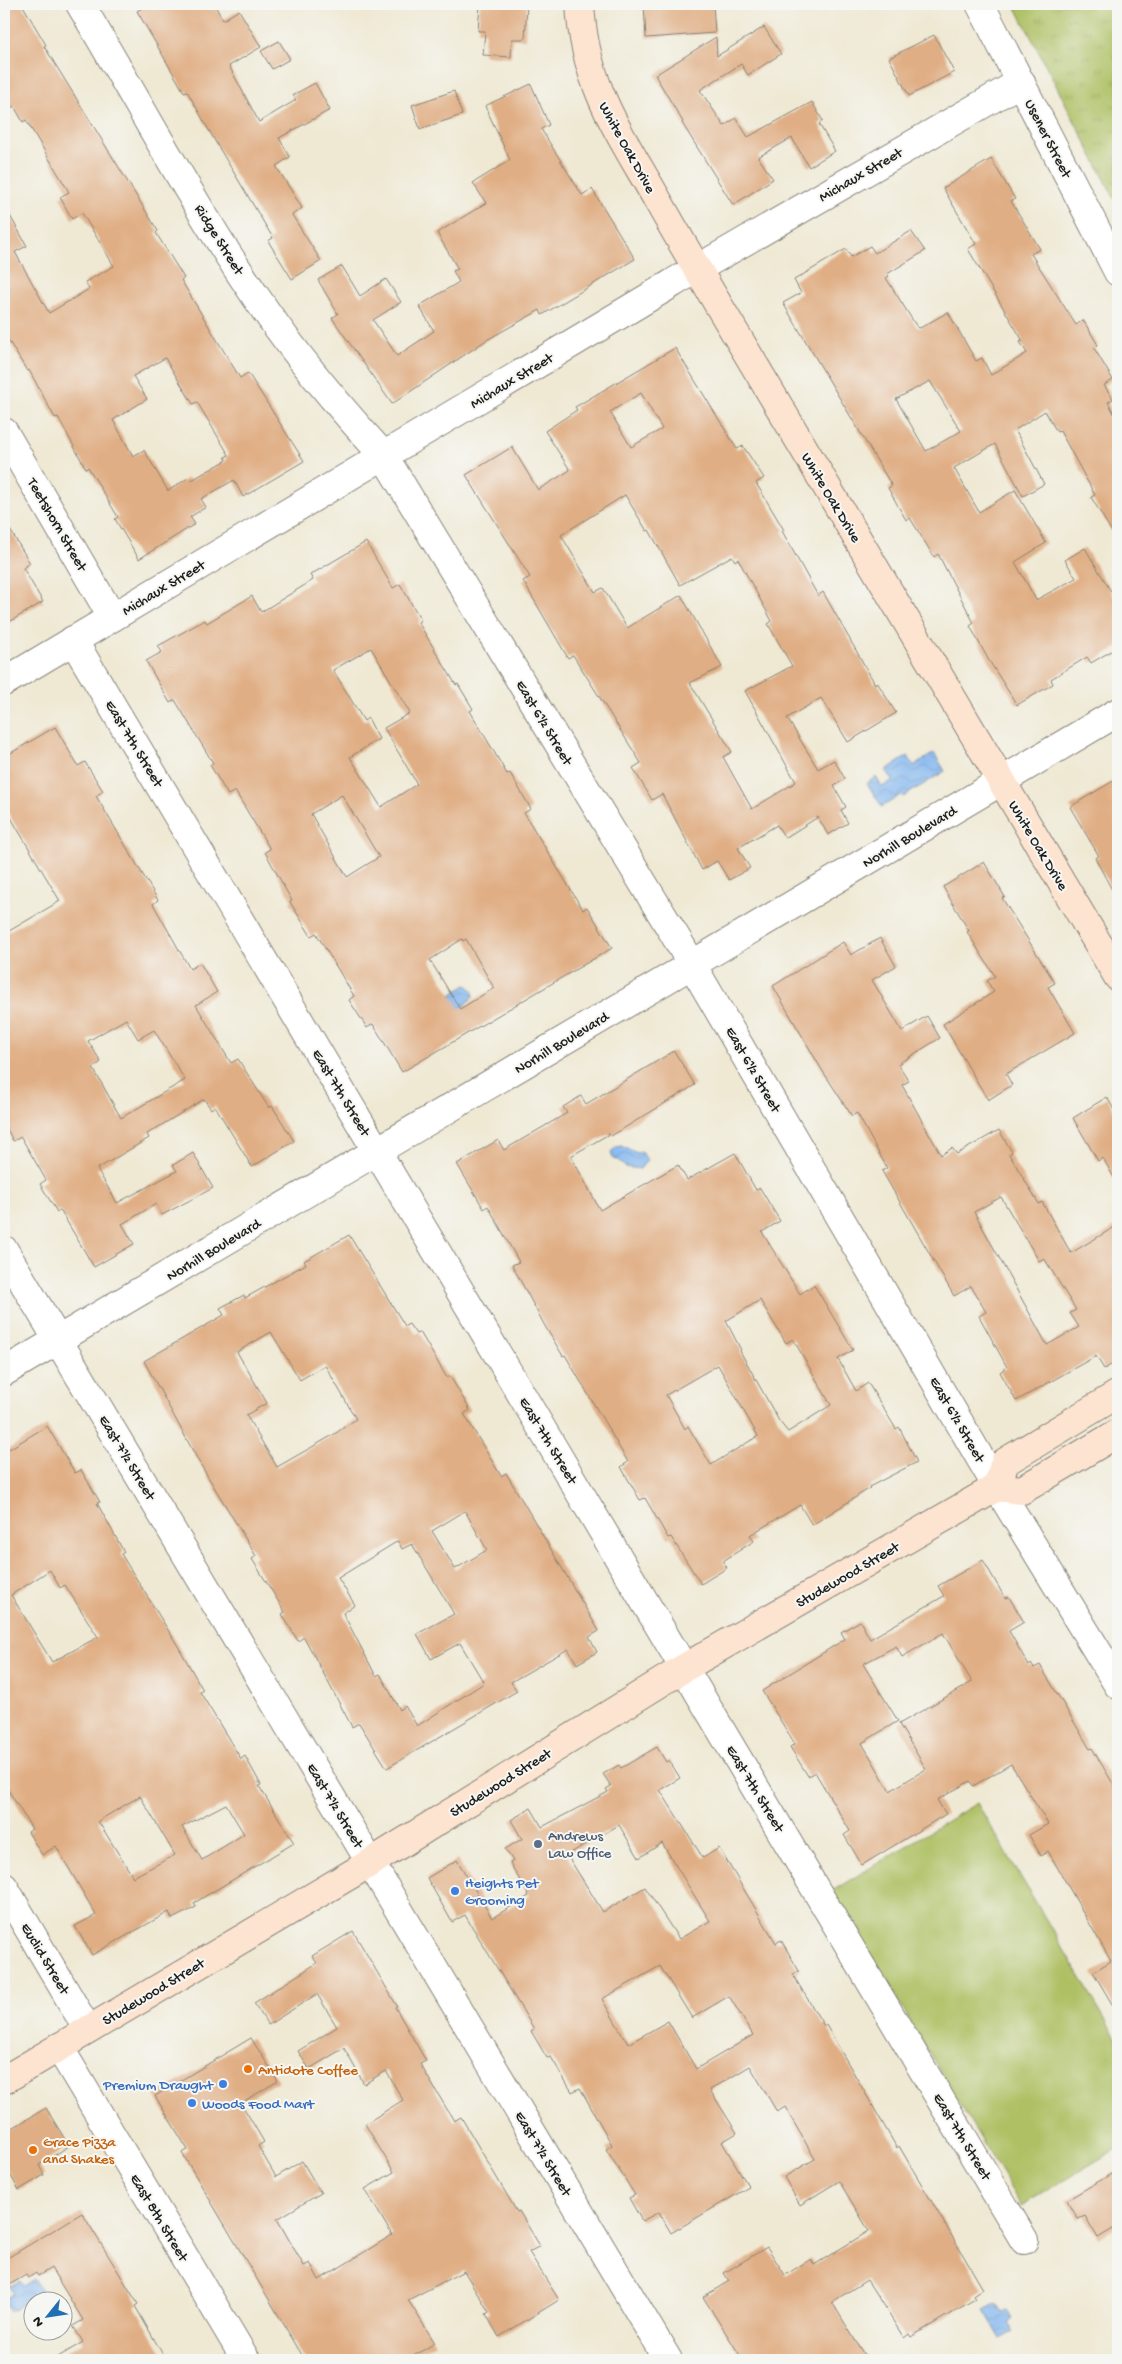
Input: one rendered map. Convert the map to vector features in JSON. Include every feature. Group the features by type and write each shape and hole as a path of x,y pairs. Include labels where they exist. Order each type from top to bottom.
{"main road":[{"name":"White Oak Drive","path":"580,4 581,33 590,69 603,105 1000,782 1118,977"},
{"path":"1118,1394 1005,1462 998,1487 1022,1490 1118,1433"},
{"name":"Studewood Street","path":"4,2080 370,1863 684,1668 998,1487"}],"street":[{"name":"Ridge Street","path":"80,4 224,248 257,298 325,387 384,456"},
{"name":"Usener Street","path":"980,4 1118,272"},
{"name":"Michaux Street","path":"4,682 697,268 1021,82"},
{"name":"Teetshorn Street","path":"4,432 112,617"},
{"name":"East 6½ Street","path":"384,456 692,965 998,1487 1118,1685"},
{"name":"East 7th Street","path":"73,640 1024,2240"},
{"name":"Norhill Boulevard","path":"4,1372 1118,712"},
{"name":"East 7½ Street","path":"4,1250 668,2360"},
{"name":"Euclid Street","path":"4,1887 88,2030"},
{"name":"East 8th Street","path":"59,2047 246,2360"}],"green space":[{"path":"1014,4 1118,4 1118,205"},
{"path":"977,1803 1118,2041 1118,2148 1021,2206 832,1891"}],"water":[{"path":"934,753 945,771 903,797 901,795 882,807 867,783 876,777 882,787 893,780 886,770 908,756 914,766"},
{"path":"466,985 469,986 474,994 465,1005 471,1017 460,1024 449,996"},
{"path":"621,1146 637,1153 642,1152 647,1160 640,1169 625,1167 618,1160 613,1159 611,1152 616,1147"},
{"path":"34,2279 42,2292 22,2292 22,2304 10,2312 4,2301 14,2293 10,2286 20,2281 23,2286"},
{"path":"997,2303 1003,2313 1007,2311 1012,2319 1008,2322 1014,2332 1001,2339 984,2310"}],"building":[{"path":"4,4 22,4 46,45 44,46 158,231 156,233 184,278 181,280 240,378 248,373 304,461 243,497 234,480 201,499 206,507 190,517 195,524 139,559 115,519 118,517 88,467 86,469 58,417 55,418 29,370 27,371 4,333 4,205 27,246 15,252 49,313 89,289 85,282 114,266 82,213 72,219 60,197 69,192 26,120 23,122 14,106 4,112","holes":["165,358 193,404 197,402 229,455 225,457 227,460 190,481 188,478 168,491 144,450 133,456 113,420 147,399 133,376"]},
{"path":"149,4 214,4 223,20 239,10 261,47 229,66 259,122 296,100 293,95 315,83 330,110 279,138 290,157 276,166 302,208 292,215 321,261 292,279 268,241 273,238 187,91 184,92 137,11"},
{"path":"480,4 527,5 525,39 512,39 511,57 483,55 485,31 478,31"},
{"path":"713,4 715,33 646,38 644,5"},
{"path":"764,27 781,54 748,75 741,64 700,90 724,126 736,118 748,137 812,102 823,121 819,124 835,151 809,167 792,138 758,157 773,179 733,205 682,123 655,75 716,37 717,56"},
{"path":"934,35 954,72 909,96 889,58"},
{"path":"279,41 290,59 272,69 261,51"},
{"path":"531,84 549,125 541,129 582,195 592,189 635,259 542,315 540,310 485,341 392,404 332,318 338,314 318,280 342,266 360,296 386,279 401,302 373,320 397,356 434,331 419,306 459,282 453,271 458,269 437,233 486,203 473,183 510,160 485,106"},
{"path":"454,91 462,115 420,129 412,105"},
{"path":"991,159 1015,199 1011,201 1040,249 1031,254 1076,325 1083,320 1098,345 1094,348 1113,380 1104,385 1113,399 1108,402 1118,421 1118,542 1091,497 1095,495 1060,431 1057,432 1045,411 1015,430 1044,484 1023,496 995,444 954,468 979,512 1015,490 1046,543 1015,562 1036,600 1076,578 1065,560 1085,548 1118,603 1118,647 1091,663 1087,657 1051,679 1053,684 1017,705 970,626 974,623 938,554 934,557 910,518 906,520 888,488 892,486 783,303 801,293 794,280 846,249 851,257 870,246 875,253 911,231 925,251 887,274 889,276 886,278 917,327 920,328 948,312 976,361 982,358 991,375 1027,353 1020,342 1023,341 968,249 976,244 943,188","holes":["930,381 961,431 926,451 896,399"]},
{"path":"675,348 737,449 743,446 764,478 756,483 784,530 782,531 818,596 823,592 875,684 877,682 896,713 848,742 821,698 787,718 818,769 834,760 845,779 834,786 846,807 841,810 848,823 828,835 818,817 785,838 777,825 738,848 750,868 729,880 717,861 702,870 662,794 652,800 633,768 641,763 573,655 568,658 523,581 530,577 466,475 512,447 538,490 570,470 545,431 577,410 575,407","holes":["641,393 662,429 631,447 610,412","625,495 647,531 649,530 680,585 732,556 735,561 738,559 772,621 768,624 792,666 745,691 796,782 752,809 723,757 732,752 690,683 722,667 681,595 627,628 603,588 595,592 561,535"]},
{"path":"4,520 30,563 23,568 43,602 4,625"},
{"path":"366,542 393,588 400,584 421,620 418,622 456,685 458,684 473,709 470,711 507,774 510,773 531,809 524,813 583,910 587,907 612,948 402,1072 373,1024 367,1028 349,1000 354,996 316,933 311,936 290,902 292,901 265,852 270,849 235,791 228,795 210,765 213,763 175,700 170,703 146,661 162,652 158,646 205,620 207,623 252,596 261,612 313,580 310,575","holes":["371,648 410,713 384,728 417,784 381,807 350,757 379,739 368,718 364,721 333,670","342,795 379,857 347,877 311,814","462,939 463,941 466,939 494,988 460,1009 430,960"]},
{"path":"55,727 78,766 85,762 103,791 96,796 158,900 153,904 190,969 200,963 217,992 196,1005 231,1063 238,1059 269,1108 272,1106 294,1141 252,1167 215,1106 211,1109 204,1099 147,1134 149,1138 97,1169 117,1203 177,1171 173,1165 193,1153 213,1188 162,1215 156,1204 122,1224 134,1244 94,1267 60,1210 57,1212 40,1184 46,1180 21,1137 13,1141 4,1123 4,934 60,901 4,806 4,757","holes":["126,1019 138,1039 154,1030 185,1080 121,1118 93,1068 101,1062 88,1041"]},
{"path":"1118,778 1118,901 1095,858 1099,856 1070,807"},
{"path":"984,862 1005,897 1002,898 1055,983 1048,987 1075,1033 1006,1074 1012,1085 988,1100 943,1024 994,992 987,981 995,976 967,932 969,931 943,887"},
{"path":"880,938 896,966 872,980 902,1031 927,1016 940,1038 898,1064 909,1081 902,1085 941,1155 952,1148 957,1154 999,1130 1012,1152 1009,1154 1039,1204 1042,1202 1071,1253 1118,1225 1118,1361 1104,1369 1096,1356 1016,1401 1000,1372 1007,1367 979,1316 986,1312 971,1286 954,1296 882,1171 887,1168 857,1113 852,1116 822,1070 773,986 843,942 851,955","holes":["1001,1197 1039,1261 1044,1258 1076,1310 1070,1313 1079,1327 1047,1345 974,1212"]},
{"path":"674,1051 695,1085 611,1136 609,1134 571,1156 600,1210 678,1165 687,1180 735,1153 756,1190 760,1188 780,1221 762,1232 800,1294 814,1285 853,1350 838,1359 856,1391 868,1383 896,1429 899,1427 917,1462 869,1487 812,1525 800,1505 750,1535 754,1541 723,1561 727,1568 701,1584 671,1537 668,1538 645,1498 640,1500 621,1467 628,1462 565,1355 563,1356 546,1328 512,1265 519,1262 488,1206 484,1209 457,1164 498,1140 504,1150 567,1113 563,1107 581,1096 586,1104","holes":["760,1300 786,1343 793,1339 831,1405 788,1432 779,1421 740,1351 726,1321","718,1365 758,1436 711,1465 688,1426 685,1429 666,1395"]},
{"path":"1107,1097 1118,1117 1118,1185 1103,1158 1098,1161 1073,1118"},
{"path":"349,1235 405,1326 409,1324 416,1334 420,1332 447,1378 450,1376 470,1410 464,1414 501,1476 506,1473 599,1631 589,1637 597,1652 577,1664 568,1649 511,1682 517,1691 387,1768 359,1723 352,1727 304,1637 298,1641 282,1614 285,1612 252,1559 256,1556 199,1462 144,1361 224,1315 220,1308 244,1295 245,1298 306,1264 304,1261","holes":["271,1332 300,1380 325,1365 356,1419 333,1435 277,1467 246,1415 267,1403 237,1352","465,1511 487,1550 455,1569 432,1531","398,1541 402,1549 412,1544 454,1614 417,1634 431,1659 460,1643 484,1683 417,1726 405,1706 400,1710 380,1674 376,1676 343,1613 355,1605 338,1578"]},
{"path":"47,1426 75,1473 81,1470 100,1502 97,1503 124,1552 121,1554 178,1646 203,1690 200,1692 241,1759 245,1756 261,1785 259,1786 294,1843 194,1903 196,1907 172,1919 169,1912 92,1955 75,1926 96,1915 56,1846 42,1855 28,1832 32,1829 4,1783 4,1452","holes":["50,1570 60,1588 65,1585 98,1637 52,1662 11,1595","140,1796 175,1855 133,1877 98,1821","226,1804 244,1834 202,1860 182,1827"]},
{"path":"983,1560 1005,1598 1009,1597 1024,1622 1009,1631 1029,1666 1031,1664 1034,1668 1040,1665 1118,1792 1118,2014 1093,1972 1111,1961 1048,1851 1041,1856 1029,1835 1048,1824 1011,1764 973,1786 970,1781 937,1800 946,1814 862,1865 844,1835 850,1831 815,1772 808,1776 790,1747 795,1744 762,1691 845,1639 841,1632 860,1621 870,1639 944,1596 938,1586","holes":["943,1633 972,1682 899,1724 926,1769 890,1791 862,1743 898,1721 863,1664 896,1646 902,1657"]},
{"path":"657,1747 666,1762 669,1760 680,1778 660,1790 703,1858 719,1848 776,1943 781,1940 799,1971 793,1975 824,2026 826,2025 897,2148 899,2146 983,2289 973,2296 975,2299 911,2337 909,2334 904,2338 867,2280 832,2302 867,2360 743,2360 703,2297 729,2281 724,2273 767,2247 785,2275 811,2259 814,2265 869,2231 839,2181 800,2205 784,2177 815,2159 785,2107 777,2112 750,2066 710,2090 737,2133 722,2142 749,2187 671,2233 659,2212 642,2221 629,2198 635,2195 606,2149 612,2145 580,2088 572,2092 551,2057 547,2058 531,2031 534,2029 465,1915 452,1922 427,1878 457,1860 492,1918 529,1896 510,1863 513,1861 505,1849 522,1839 511,1820 531,1808 542,1827 608,1792 606,1789 611,1786 603,1774 619,1765 621,1768","holes":["619,1825 639,1858 662,1843 710,1921 679,1939 645,1887 603,1912 567,1855","660,1966 692,2018 729,1996 753,2035 696,2069 668,2021 628,2044 602,1999"]},
{"path":"353,1931 397,2006 395,2007 426,2061 420,2064 454,2121 461,2117 517,2212 519,2211 540,2246 529,2252 559,2300 499,2337 486,2314 489,2312 464,2271 408,2300 435,2343 407,2360 305,2360 182,2153 188,2150 155,2096 251,2038 278,2081 241,2103 264,2142 258,2146 276,2177 302,2161 321,2193 277,2219 304,2266 310,2263 319,2280 392,2235 365,2189 394,2172 365,2124 403,2100 386,2071 364,2084 344,2048 309,2069 298,2051 337,2027 317,1994 268,2025 254,2003 317,1963 312,1956"},
{"name":"Grace Pizza and Shakes","path":"46,2108 69,2146 39,2165 44,2175 19,2190 4,2164 4,2133"},
{"path":"1118,2170 1118,2226 1098,2238 1085,2216 1078,2219 1067,2200"},
{"path":"82,2213 138,2304 135,2306 166,2360 53,2360 83,2342 73,2326 83,2320 72,2302 72,2292 66,2292 51,2268 38,2276 36,2273 28,2278 26,2275 4,2288 4,2260"}],"place":[{"name":"Andrews Law Office","path":"538,1844"},
{"name":"Heights Pet Grooming","path":"455,1891"},
{"name":"Antidote Coffee","path":"248,2069"},
{"name":"Premium Draught","path":"223,2084"},
{"name":"Woods Food Mart","path":"192,2103"},
{"name":"Grace Pizza and Shakes","path":"33,2150"}]}
